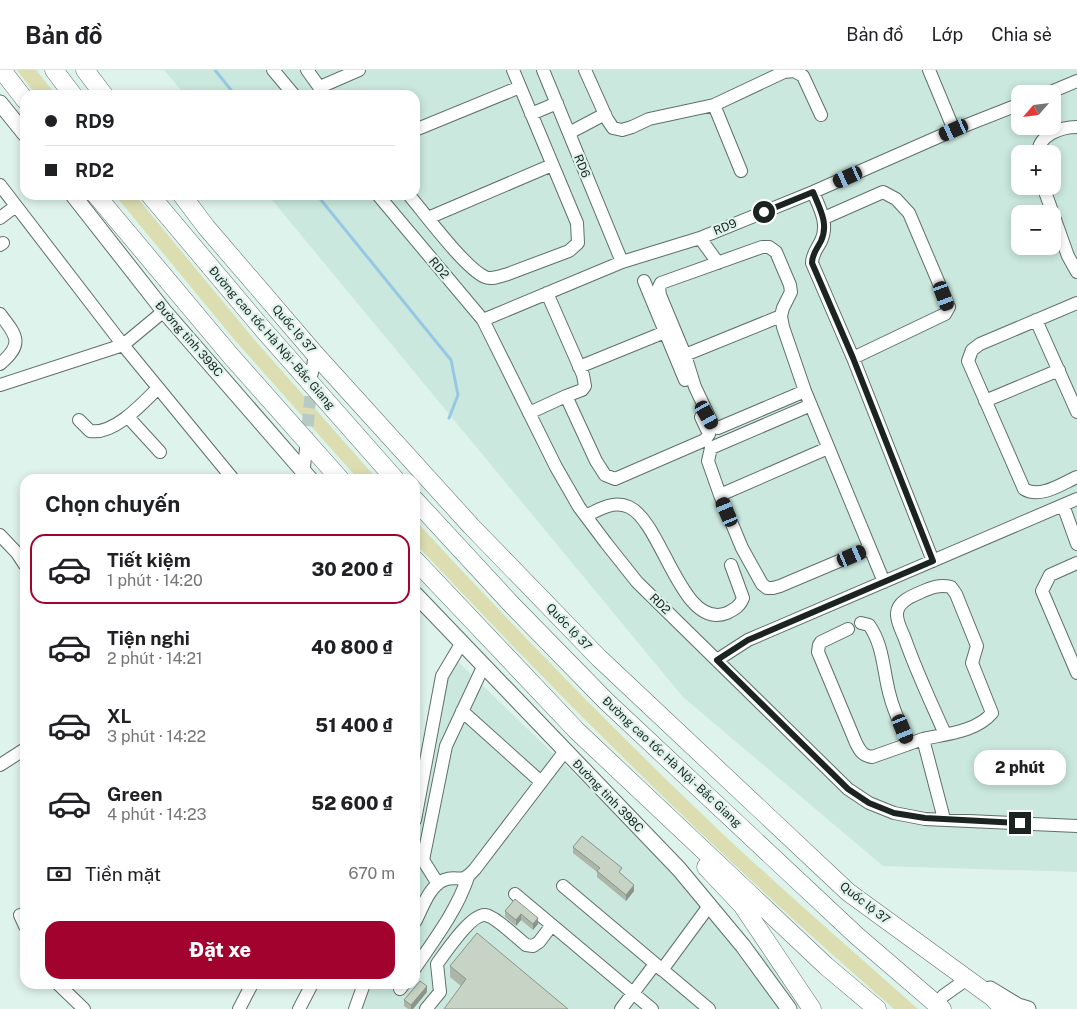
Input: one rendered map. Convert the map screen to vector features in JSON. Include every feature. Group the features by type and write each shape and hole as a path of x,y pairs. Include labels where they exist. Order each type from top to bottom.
{"highway":[{"path":"2,70 20,93"},
{"path":"54,70 69,90"},
{"path":"85,70 100,90"},
{"path":"100,200 230,355 336,474"},
{"name":"Đường cao tốc Hà Nội - Bắc Giang","path":"154,200 261,327 391,474"},
{"name":"Quốc lộ 37","path":"186,200 206,227 316,354 471,526 599,658 848,892 992,997 1004,1009"},
{"name":"Đường cao tốc Hà Nội - Bắc Giang","path":"420,505 512,605 606,701 856,936 943,1003"},
{"path":"420,565 742,905 812,1009"},
{"path":"577,730 826,966 877,1009"}],"main road":[{"path":"0,102 20,128"},
{"name":"Đường tỉnh 398C","path":"77,200 164,311 303,474"},
{"name":"Đường tỉnh 398C","path":"420,599 679,869 743,946 789,1009"},
{"path":"914,941 1010,1001 1028,1009"}],"street":[{"path":"273,70 290,90"},
{"path":"307,70 322,90"},
{"path":"325,90 359,70"},
{"path":"413,200 459,254 486,278 508,274 568,251 578,243 577,223 513,70"},
{"name":"RD6","path":"543,70 622,262"},
{"path":"585,70 605,114 614,128 622,130 632,128 649,119 714,104 784,72 794,71 803,76 822,115"},
{"path":"929,70 954,130"},
{"path":"1061,88 1077,81"},
{"path":"420,128 520,87"},
{"path":"531,114 557,103"},
{"path":"714,104 741,171"},
{"name":"RD9","path":"483,320 622,262 700,238 1011,108"},
{"path":"569,133 605,114"},
{"path":"1040,145 1041,142 1052,133 1064,128 1077,127"},
{"path":"428,218 552,165"},
{"path":"0,185 123,345 229,474"},
{"path":"813,192 824,218 825,232 812,256 812,263 853,358 933,561"},
{"path":"824,218 883,192 889,194 909,213 949,307 945,314 853,358"},
{"path":"1047,195 1068,256 1077,272"},
{"name":"RD2","path":"382,200 483,320 556,467 586,516 637,582 848,789 869,803 894,813 944,820 1077,826"},
{"path":"0,218 16,206"},
{"path":"700,238 718,263"},
{"path":"805,391 718,428 713,425 707,415 664,304 659,287 660,283 762,247 769,247 776,252 790,285 791,292 781,316 783,327 805,391 884,582"},
{"path":"566,396 596,461 605,475 610,477 615,478 705,440 708,436 644,281"},
{"path":"529,413 582,390 586,386 547,293"},
{"path":"1077,303 980,344 972,350 968,361 1024,489 1029,492 1044,491 1077,477"},
{"path":"0,370 5,383 123,345 164,311"},
{"path":"0,314 16,339 16,348 0,364"},
{"path":"685,355 781,316"},
{"path":"1036,320 1077,412"},
{"path":"579,367 665,332"},
{"path":"312,373 316,354"},
{"path":"985,401 1059,370"},
{"path":"79,420 90,431 102,430 128,417 158,388"},
{"path":"811,405 711,448 708,462 720,495 742,548 762,584 768,588 780,586 870,548"},
{"path":"128,417 160,452"},
{"path":"720,495 828,448"},
{"path":"305,474 306,449"},
{"path":"717,660 748,640 1077,499"},
{"path":"586,516 607,506 619,504 628,506 639,513 654,534 677,580 688,596 701,608 713,615 723,614 736,609 744,598 731,565"},
{"path":"1063,505 1077,544"},
{"path":"0,535 20,557"},
{"path":"1077,563 1050,575 1042,590 1077,673"},
{"path":"848,629 821,642 818,652 861,752 872,757 923,739 945,734 979,724 992,713 972,663 977,646 952,587 945,585 935,586 900,604 897,613 910,654 945,734"},
{"path":"861,623 869,624 877,639 884,662 890,699 909,744"},
{"path":"420,793 442,676 461,644"},
{"path":"438,884 423,860 446,746 483,667"},
{"path":"462,711 541,782"},
{"path":"923,739 944,820"},
{"path":"420,961 445,924 464,890 468,877 565,751"},
{"path":"0,765 20,752"},
{"path":"420,913 433,889 442,881 450,878 461,879 468,877"},
{"path":"563,886 710,1009"},
{"path":"515,894 652,1009"},
{"path":"621,1009 655,964 709,906"},
{"path":"426,1009 440,992 437,964 458,936 475,919 481,916 490,917 526,945 533,946 539,942 552,925"},
{"path":"943,1003 967,979"},
{"path":"63,989 84,1009"},
{"path":"239,1009 249,989"},
{"path":"299,1009 309,989"},
{"path":"355,1009 362,989"}],"shaded area":[{"path":"164,70 1077,70 1077,872 883,866 683,697 272,200 420,200 420,90 181,90"},
{"path":"452,656 817,1009 357,1009 363,989 420,989 420,774"}],"green space":[{"path":"17,70 36,70 52,90 32,90"},
{"path":"119,200 139,200 253,338 373,474 354,474 233,338"},
{"path":"420,525 534,647 657,771 741,851 918,1009 894,1009 831,954 648,782 472,604 420,548"}],"building":[{"path":"582,836 622,868 619,872 634,885 626,895 597,871 600,868 573,847"},
{"path":"515,899 538,918 533,924 521,914 516,920 505,911"},
{"path":"477,933 568,1009 444,1009 466,979 450,966"},
{"path":"420,981 427,986 411,1005 404,1000 413,989 420,989"}],"waterway":[{"path":"215,70 231,90"},
{"path":"321,200 451,360 458,395 449,418"}],"tunnel":[{"path":"306,444 312,379"}],"route":[{"path":"764,212 813,192 824,218 825,232 812,256 812,263 853,358 933,561 748,640 717,660 848,789 869,803 894,813 925,818 1020,823"}]}
